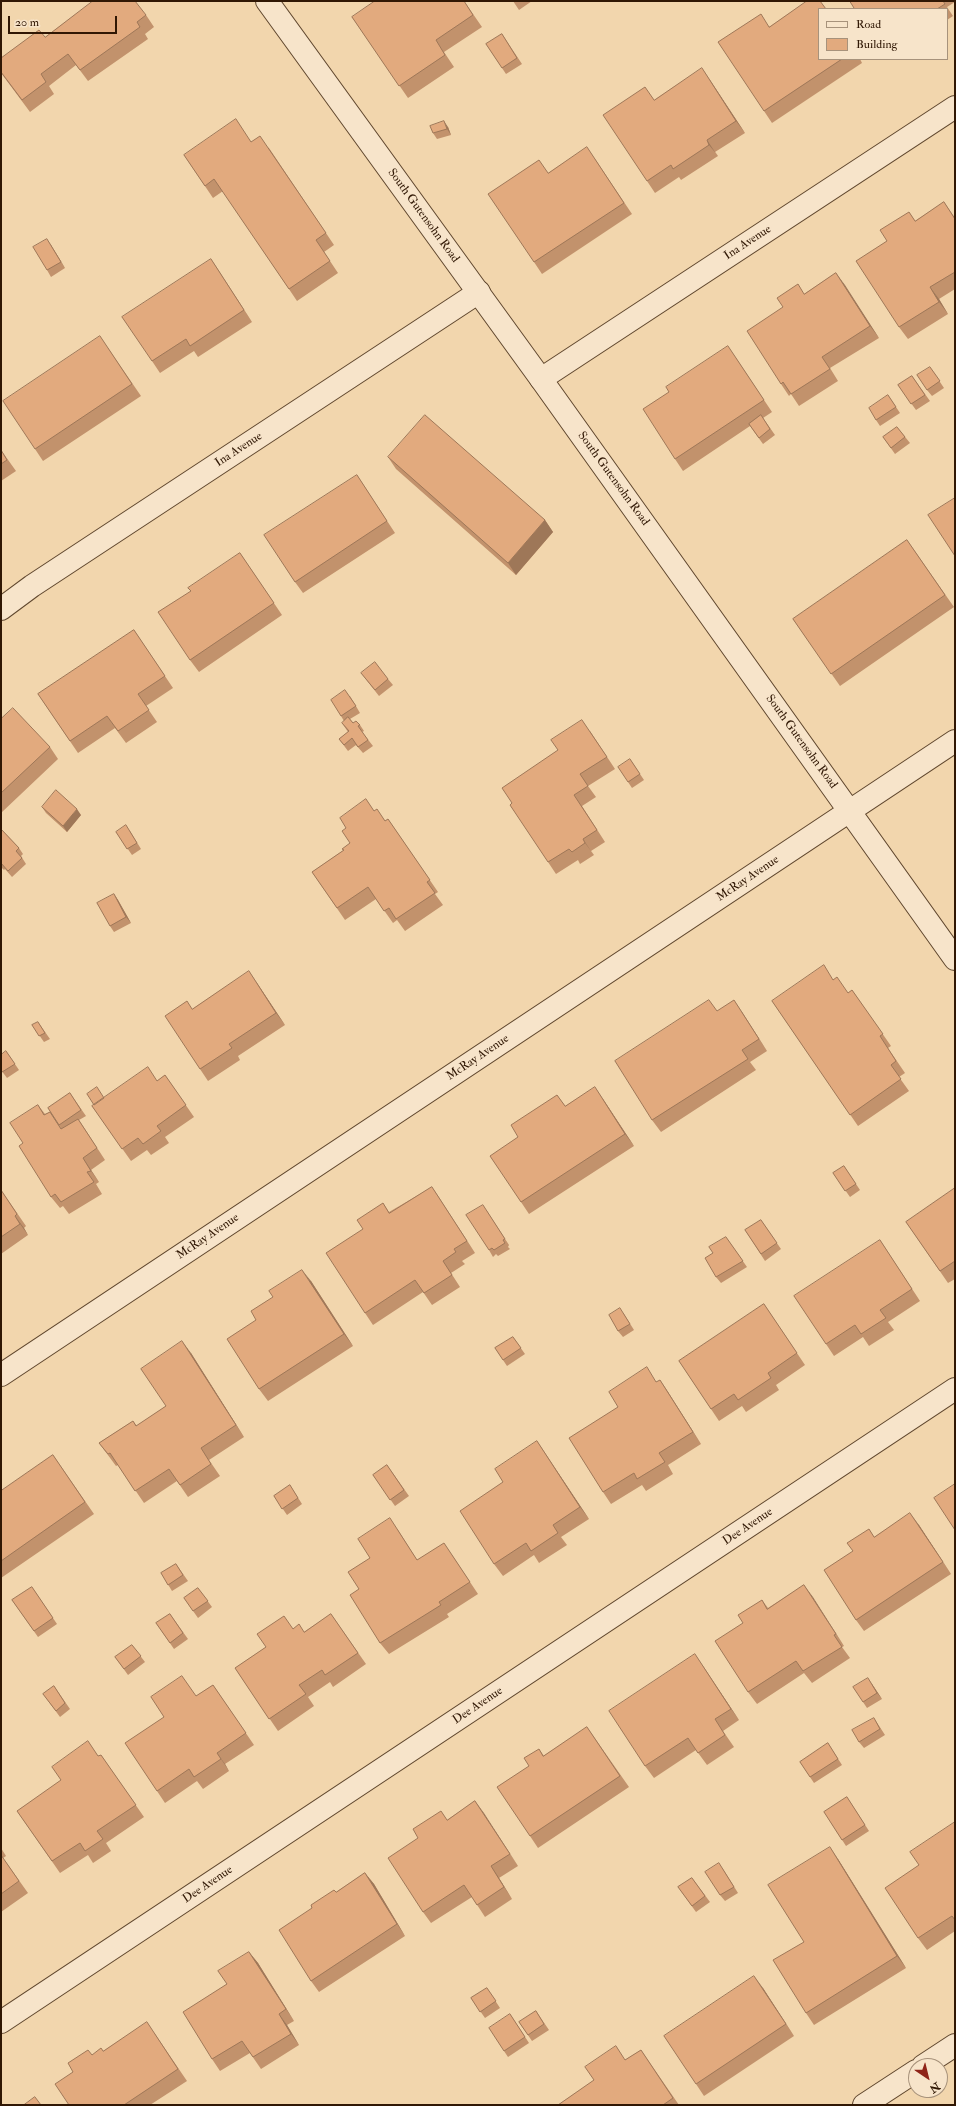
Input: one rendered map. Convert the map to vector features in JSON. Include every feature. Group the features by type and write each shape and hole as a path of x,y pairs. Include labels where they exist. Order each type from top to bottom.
{"street":[{"name":"South Gutensohn Road","path":"267,1 479,292 955,959"},
{"name":"Ina Avenue","path":"541,379 955,106"},
{"name":"Ina Avenue","path":"1,609 39,581 479,292"},
{"name":"McRay Avenue","path":"1,1375 955,741"},
{"name":"Dee Avenue","path":"1,2022 955,1389"},
{"path":"935,2058 955,2045"},
{"path":"864,2105 908,2076"}],"building":[{"path":"93,1 135,1 146,15 137,22 140,27 80,70 68,54 41,74 46,82 22,100 1,72 1,58 39,30 45,37"},
{"path":"375,1 464,1 473,15 436,40 445,55 399,86 352,17"},
{"path":"807,1 820,1 825,8 818,8 818,60 840,60 764,111 718,42 761,14 769,27"},
{"path":"850,1 943,1 945,4 939,8 854,8"},
{"path":"502,34 517,58 502,68 486,44"},
{"path":"702,68 736,121 707,140 709,145 673,169 671,165 647,181 603,115 645,87 654,100"},
{"path":"236,119 251,142 260,136 326,233 316,240 330,261 289,289 214,179 205,186 184,155"},
{"path":"444,121 447,129 433,133 430,126"},
{"path":"587,147 624,203 534,262 488,194 539,160 548,173"},
{"path":"944,202 955,219 955,272 930,287 939,302 899,327 856,261 887,241 880,230 909,212 915,221"},
{"path":"47,239 61,262 47,270 33,247"},
{"path":"211,259 244,310 190,346 186,339 152,361 122,317"},
{"path":"836,273 870,326 822,357 830,369 791,394 783,382 781,384 747,331 783,307 777,298 798,284 804,294"},
{"path":"100,336 132,384 35,449 3,401"},
{"path":"728,346 764,400 675,459 643,409 669,392 666,387"},
{"path":"930,367 940,381 927,390 917,375"},
{"path":"912,376 925,395 911,404 898,385"},
{"path":"888,395 896,407 876,420 869,408"},
{"path":"425,415 545,520 508,563 388,457"},
{"path":"761,415 770,429 759,438 749,424"},
{"path":"897,427 905,437 891,448 883,437"},
{"path":"1,450 7,460 1,464"},
{"path":"357,475 387,521 295,582 264,535"},
{"path":"955,498 955,556 928,515"},
{"path":"907,540 945,595 831,674 793,619"},
{"path":"240,553 274,603 190,660 158,612 191,591 188,588"},
{"path":"134,630 165,676 138,694 149,710 118,731 107,716 70,741 38,694"},
{"path":"375,662 388,679 375,690 361,673"},
{"path":"345,690 356,706 341,716 331,700"},
{"path":"13,708 50,747 1,793 1,719"},
{"path":"348,717 353,723 356,721 360,725 358,726 368,740 358,747 352,738 344,745 339,739 349,731 342,723"},
{"path":"582,720 607,757 580,774 588,786 574,795 597,830 583,839 585,843 572,852 569,849 548,862 510,805 512,803 502,788 558,750 551,740"},
{"path":"630,759 640,774 628,782 618,767"},
{"path":"56,790 77,809 63,826 42,807"},
{"path":"366,799 374,811 377,809 385,821 388,819 430,880 427,882 435,893 396,919 389,908 384,911 368,887 337,908 312,872 344,850 342,849 350,843 342,831 346,828 340,818"},
{"path":"126,825 137,843 127,849 116,832"},
{"path":"1,829 19,848 16,851 22,858 8,871 1,863"},
{"path":"114,894 126,917 110,926 97,903"},
{"path":"824,965 833,980 837,977 848,993 852,990 883,1034 880,1036 896,1061 891,1065 901,1079 850,1115 772,1001"},
{"path":"249,971 276,1013 229,1044 232,1048 200,1069 165,1016 187,1001 192,1009"},
{"path":"709,1000 717,1011 734,1000 759,1039 742,1050 748,1059 652,1120 615,1061"},
{"path":"38,1022 45,1033 39,1036 32,1025"},
{"path":"6,1051 15,1064 2,1072 1,1055"},
{"path":"148,1067 157,1081 165,1075 186,1105 157,1126 161,1131 143,1144 138,1138 122,1149 92,1106"},
{"path":"97,1087 104,1098 94,1105 87,1094"},
{"path":"595,1087 625,1134 521,1202 490,1156 518,1137 511,1125 557,1095 565,1106"},
{"path":"70,1093 81,1110 59,1125 48,1108"},
{"path":"38,1105 44,1115 50,1112 61,1129 78,1119 97,1148 83,1158 91,1171 87,1172 94,1182 61,1202 55,1194 51,1197 19,1146 23,1143 10,1123"},
{"path":"844,1166 856,1184 845,1191 833,1173"},
{"path":"432,1187 467,1241 454,1249 456,1252 443,1261 452,1275 424,1293 415,1280 365,1313 326,1253 363,1229 357,1220 383,1203 389,1213"},
{"path":"955,1188 955,1261 940,1271 906,1222"},
{"path":"1,1190 17,1214 15,1216 20,1224 1,1237"},
{"path":"483,1205 505,1239 503,1240 505,1243 494,1250 492,1248 489,1250 466,1215"},
{"path":"761,1220 777,1243 761,1254 745,1230"},
{"path":"726,1237 743,1261 716,1277 705,1258 713,1253 709,1247"},
{"path":"880,1240 912,1289 880,1310 886,1318 861,1334 855,1325 826,1344 794,1296"},
{"path":"302,1270 344,1334 259,1389 227,1339 256,1320 251,1311 273,1297 269,1291"},
{"path":"764,1304 797,1353 768,1373 771,1378 738,1400 734,1394 711,1409 679,1361"},
{"path":"620,1308 630,1324 618,1331 609,1315"},
{"path":"513,1337 521,1348 503,1360 495,1348"},
{"path":"182,1341 236,1425 201,1448 211,1464 180,1485 169,1469 135,1491 110,1453 108,1454 99,1443 133,1421 136,1426 166,1406 141,1369"},
{"path":"647,1367 656,1382 660,1380 693,1432 659,1453 665,1462 637,1479 634,1473 603,1492 569,1438 618,1407 609,1392"},
{"path":"537,1441 580,1507 553,1525 558,1533 531,1551 526,1543 494,1564 460,1511 503,1482 495,1469"},
{"path":"53,1455 85,1502 1,1561 1,1491"},
{"path":"387,1465 404,1490 390,1500 373,1475"},
{"path":"955,1484 955,1530 934,1498"},
{"path":"290,1485 298,1498 282,1509 274,1496"},
{"path":"910,1513 943,1562 856,1620 824,1570 853,1551 847,1543 869,1529 874,1537"},
{"path":"390,1518 417,1560 444,1543 470,1582 439,1602 441,1605 380,1643 350,1595 359,1589 348,1572 370,1558 358,1539"},
{"path":"176,1564 183,1575 168,1585 161,1573"},
{"path":"804,1585 836,1634 834,1635 842,1647 803,1671 796,1661 748,1692 715,1641 743,1623 738,1615 762,1600 767,1609"},
{"path":"32,1587 53,1618 34,1631 12,1600"},
{"path":"198,1588 208,1601 193,1611 184,1598"},
{"path":"170,1614 183,1633 170,1643 156,1623"},
{"path":"331,1614 358,1653 325,1675 322,1670 299,1685 306,1694 269,1719 235,1668 266,1647 257,1634 284,1616 293,1629 299,1624 304,1632"},
{"path":"132,1645 141,1656 124,1669 115,1657"},
{"path":"695,1654 731,1709 715,1719 725,1735 698,1753 688,1738 645,1766 609,1711"},
{"path":"182,1676 196,1696 213,1685 246,1733 217,1753 221,1759 194,1777 189,1769 157,1791 125,1743 164,1717 151,1697"},
{"path":"868,1678 877,1693 863,1702 853,1687"},
{"path":"54,1686 65,1703 56,1711 43,1694"},
{"path":"874,1718 880,1729 859,1742 852,1730"},
{"path":"587,1727 620,1776 530,1836 497,1787 529,1766 524,1758 539,1749 543,1756"},
{"path":"88,1741 98,1756 101,1755 136,1805 97,1831 103,1839 85,1851 80,1843 52,1861 17,1811 61,1780 52,1767"},
{"path":"828,1743 838,1759 810,1777 800,1762"},
{"path":"847,1797 865,1825 842,1840 824,1812"},
{"path":"475,1801 510,1854 491,1866 504,1887 477,1905 464,1885 423,1912 388,1858 418,1838 413,1829 441,1811 447,1820"},
{"path":"955,1822 955,1920 952,1916 918,1938 885,1888 919,1865 910,1852"},
{"path":"830,1847 897,1956 806,2013 773,1960 804,1942 768,1885"},
{"path":"1,1855 19,1881 1,1894"},
{"path":"719,1863 734,1887 720,1895 705,1872"},
{"path":"365,1873 397,1924 311,1981 279,1930 312,1908 311,1905 334,1890 336,1892"},
{"path":"692,1878 705,1896 692,1906 678,1887"},
{"path":"249,1952 286,2009 279,2014 291,2034 253,2057 242,2041 212,2059 183,2012 227,1984 218,1971"},
{"path":"754,1976 786,2024 696,2084 664,2036"},
{"path":"487,1988 496,2001 480,2012 471,1998"},
{"path":"536,2011 544,2024 528,2035 519,2022"},
{"path":"510,2014 525,2037 504,2051 489,2028"},
{"path":"147,2022 178,2069 124,2105 69,2105 55,2084 73,2072 68,2063 88,2050 92,2055 101,2048 103,2051"},
{"path":"616,2046 625,2060 641,2050 673,2098 663,2105 558,2105 594,2080 585,2067"},
{"path":"35,2097 41,2105 24,2105"}]}
